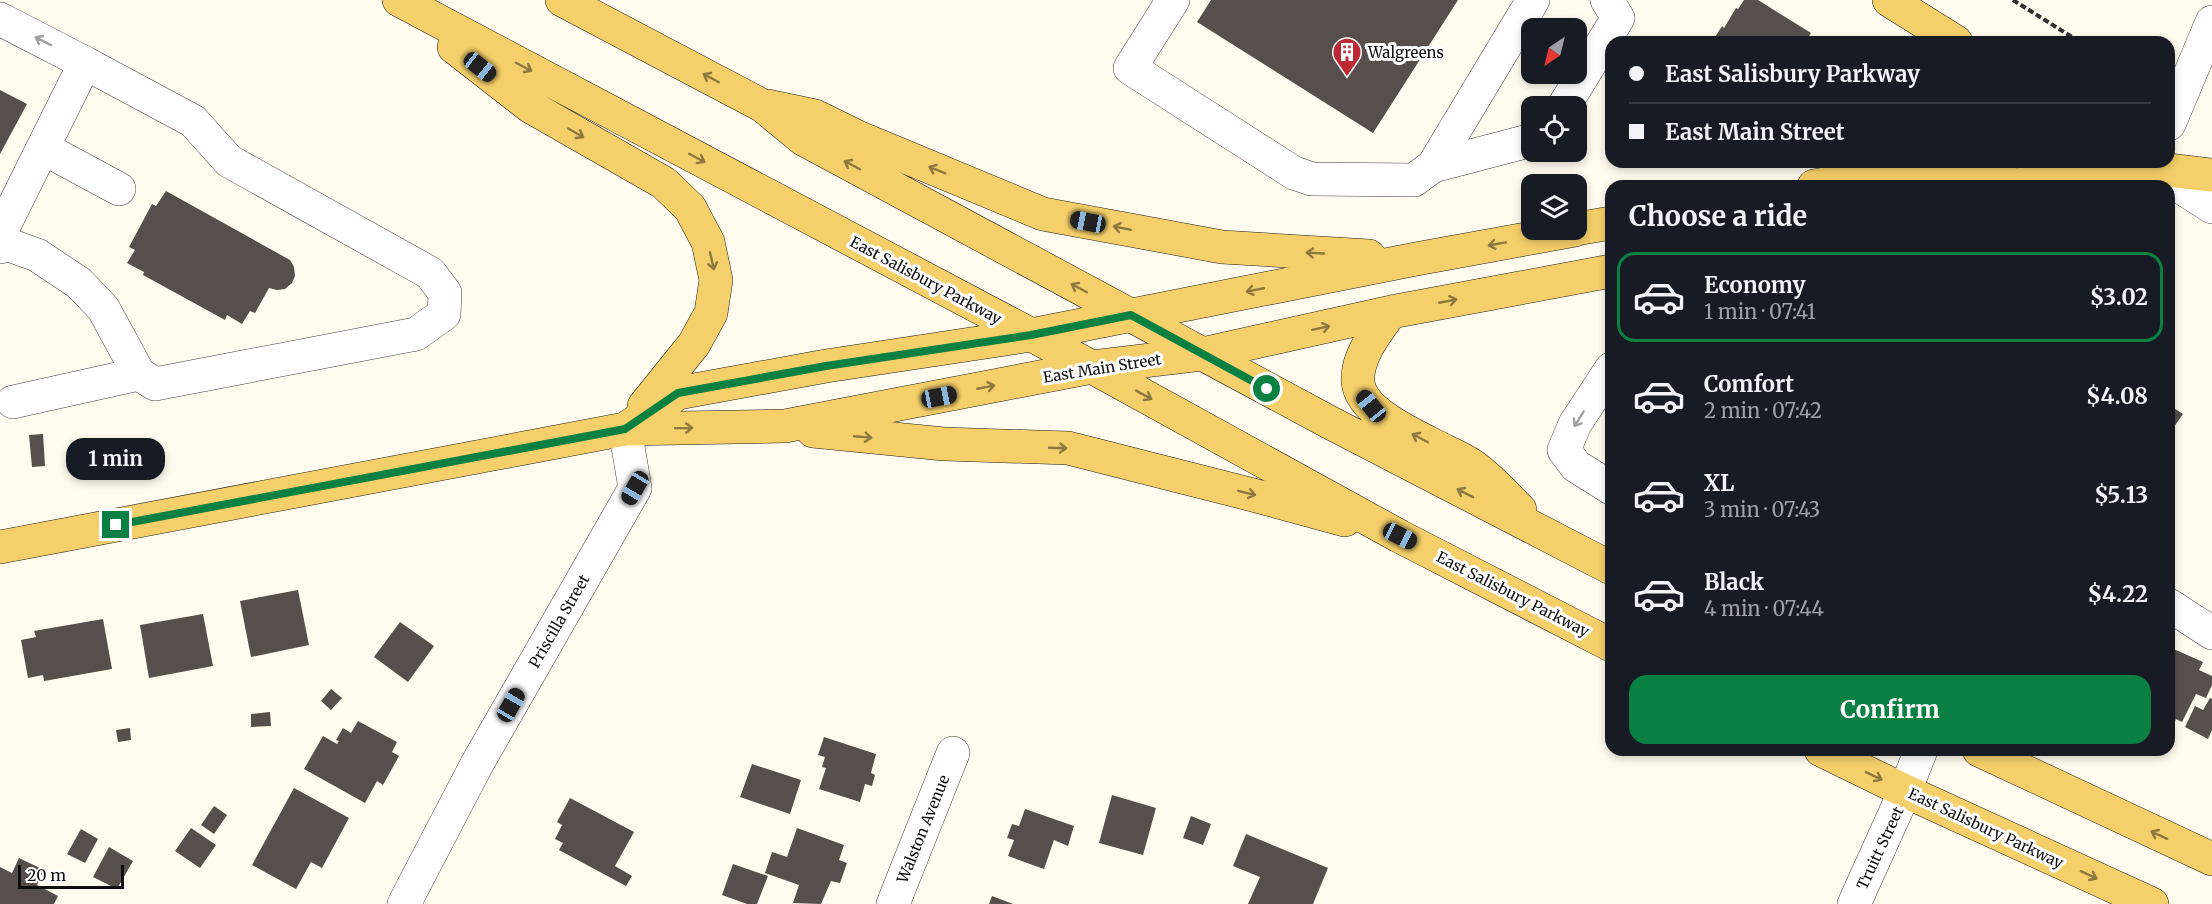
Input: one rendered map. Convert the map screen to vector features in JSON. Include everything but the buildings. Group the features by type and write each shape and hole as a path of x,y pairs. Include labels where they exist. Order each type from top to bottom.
{"main road":[{"path":"393,0 531,107 664,183 690,208 708,242 716,280 711,313 694,344 625,429"},
{"name":"East Salisbury Parkway","path":"399,0 1092,367 1400,536 1605,642"},
{"path":"562,0 763,105 803,139 1202,354 1605,565"},
{"path":"1889,0 1940,36"},
{"path":"763,105 815,116 860,138 1043,214 1222,247 1416,259"},
{"path":"1845,180 1906,168"},
{"path":"1949,168 1991,180"},
{"path":"2052,180 2148,169 2212,175"},
{"name":"East Main Street","path":"1587,227 1605,224"},
{"name":"East Main Street","path":"625,429 678,393 826,366 1031,335 1521,239"},
{"name":"East Main Street","path":"0,547 625,429 785,426 1092,367 1202,354 1391,312 1605,272"},
{"path":"1391,312 1375,334 1360,365 1358,381 1362,396 1396,425 1473,465 1548,536"},
{"path":"785,426 840,435 944,444 1068,448 1253,495 1400,536"},
{"name":"East Salisbury Parkway","path":"1833,756 2152,904"},
{"path":"1991,756 2212,859"}],"street":[{"path":"1173,0 1130,69 1293,173 1312,179 1414,180 1433,166 1521,143"},
{"path":"1433,166 1533,0"},
{"path":"1607,0 1618,18 1607,36"},
{"path":"0,19 193,122 229,161 430,273 445,293 444,314 416,334 155,384 140,374 103,308 79,283 37,255 9,245 0,247"},
{"path":"2175,116 2200,81 2212,22"},
{"path":"1570,96 1605,39"},
{"path":"0,234 85,63"},
{"path":"43,148 119,189"},
{"path":"2148,169 2167,180"},
{"path":"2175,185 2212,207"},
{"path":"13,402 140,374"},
{"path":"1605,378 1575,424 1564,450 1576,466 1605,484"},
{"name":"Priscilla Street","path":"404,904 477,764 635,488 625,429"},
{"path":"2175,609 2212,633"},
{"name":"Walston Avenue","path":"893,904 953,753"},
{"name":"Truitt Street","path":"1854,904 1920,756"}],"path":[{"path":"2013,0 2070,36"}],"place":[{"name":"Walgreens","path":"1347,78"}],"route":[{"path":"116,525 625,429 678,393 826,366 1031,335 1131,315 1267,389"}]}
